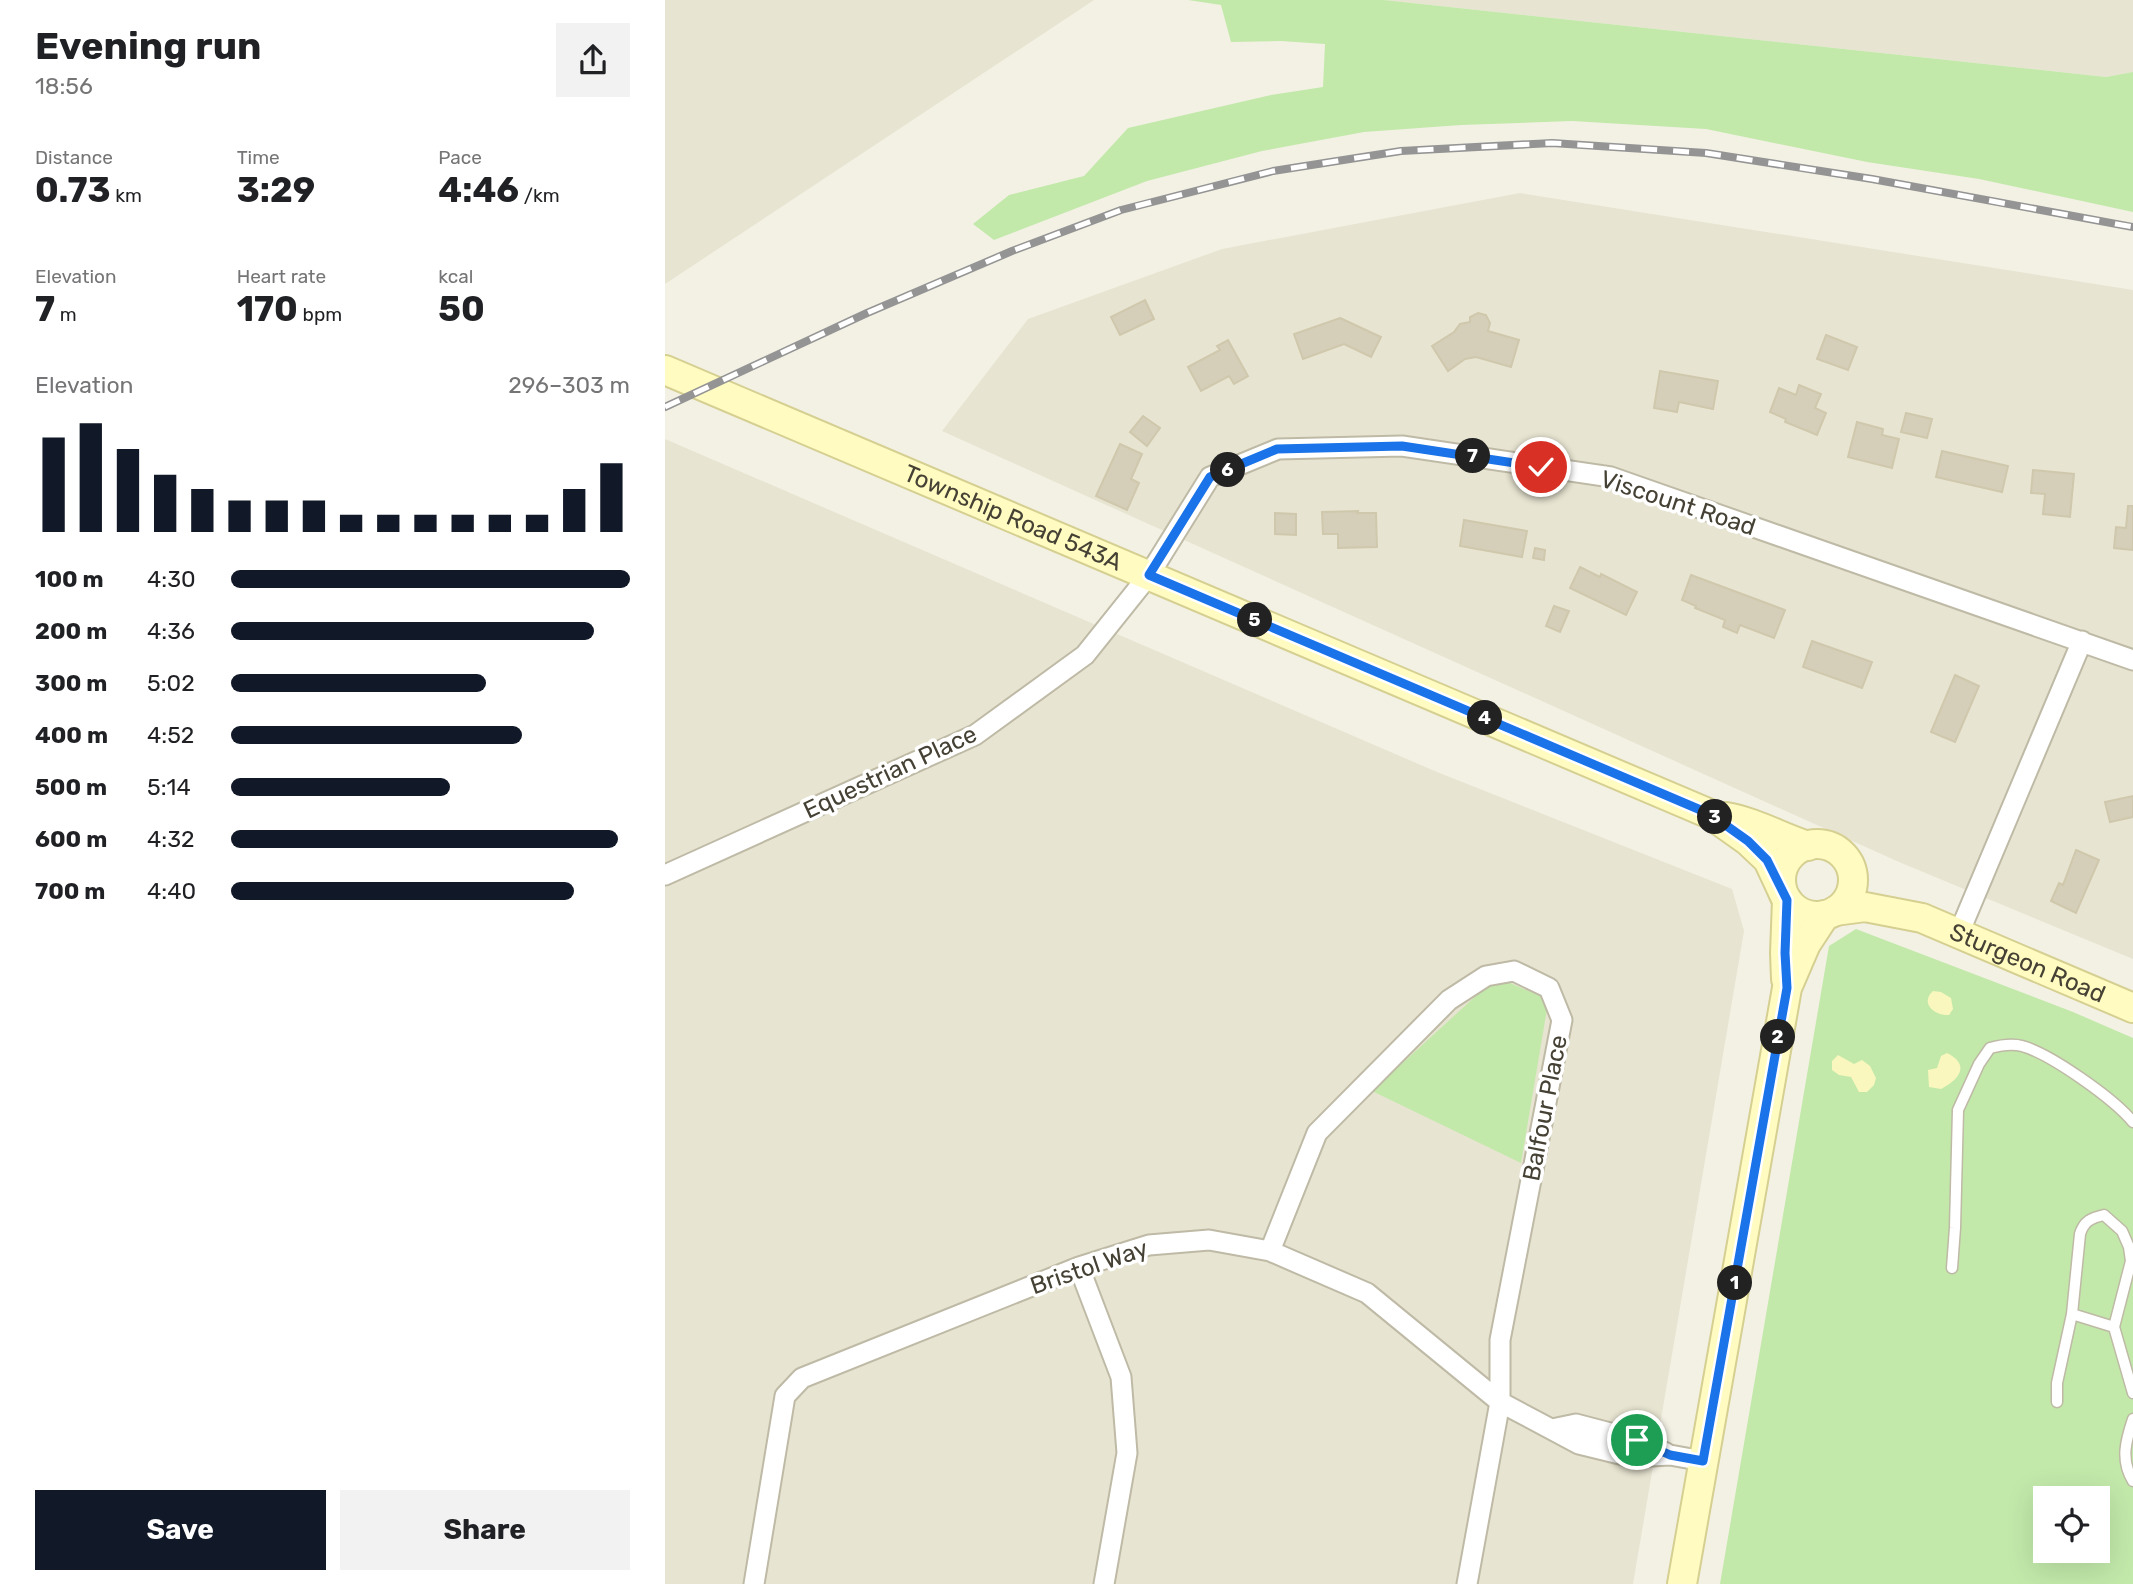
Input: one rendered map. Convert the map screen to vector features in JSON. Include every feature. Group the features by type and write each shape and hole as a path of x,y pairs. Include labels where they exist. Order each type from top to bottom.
{"main road":[{"name":"Township Road 543A","path":"665,370 1710,814 1748,841 1767,860 1784,895"},
{"name":"Township Road 543A","path":"1710,814 1747,820 1808,846"},
{"path":"1682,1584 1787,988 1806,944 1830,913 1845,903 1851,892 1853,880 1850,868 1845,859 1828,846 1818,844 1797,850 1783,867 1781,878 1787,988"},
{"name":"Sturgeon Road","path":"1850,868 1870,887 1896,899 1922,918"},
{"path":"1784,895 1794,908 1804,914 1814,916 1830,913"},
{"name":"Sturgeon Road","path":"1830,913 1865,907 1922,918 2133,1008"}],"street":[{"name":"Viscount Road","path":"1149,575 1210,477 1277,449 1402,446 1611,477 2133,660"},
{"name":"Equestrian Place","path":"665,875 975,735 1085,655 1149,575"},
{"path":"1959,933 2082,641"},
{"name":"Balfour Place","path":"1270,1251 1317,1133 1449,1000 1486,976 1514,971 1549,988 1562,1020 1500,1340 1500,1402 1467,1584"},
{"name":"Bristol Way","path":"754,1584 785,1396 802,1378 1079,1267 1149,1245 1209,1240 1270,1251 1367,1293 1500,1402 1552,1429 1576,1424 1637,1440 1670,1455 1703,1461"},
{"path":"1079,1267 1121,1377 1127,1453 1104,1584"}],"lane":[{"path":"1952,1268 1958,1110 1979,1064 1990,1048 2006,1044 2023,1046 2045,1057 2103,1094 2133,1122"},
{"path":"2057,1402 2057,1383 2072,1314 2082,1226 2091,1218 2104,1215 2122,1231 2129,1247 2131,1261 2114,1327 2133,1393"},
{"path":"2072,1314 2114,1327"},
{"path":"2133,1419 2126,1440 2124,1459 2133,1481"}],"shaded area":[{"path":"665,0 1094,0 665,284"},
{"path":"1384,0 2133,0 2133,72 2106,77"},
{"path":"1520,193 2133,290 2133,959 1899,862 942,431 1028,319 1222,249"},
{"path":"665,439 1437,772 1732,889 1744,931 1633,1584 665,1584"}],"green space":[{"path":"1188,0 1384,0 2106,77 2133,72 2133,212 1979,179 1867,162 1706,129 1572,121 1364,132 1262,151 1147,181 994,240 973,224 1009,195 1084,176 1128,128 1271,95 1323,87 1325,44 1231,42 1221,5"},
{"path":"1856,929 2073,1012 2133,1038 2133,1584 1720,1584 1829,946"},
{"path":"1503,980 1540,996 1547,1009 1521,1163 1372,1091 1490,983"}],"sand":[{"path":"1933,991 1951,998 1953,1009 1949,1015 1939,1014 1928,1005"},
{"path":"1947,1053 1959,1062 1960,1072 1941,1089 1929,1087 1928,1070 1937,1068 1941,1056"},
{"path":"1838,1055 1854,1064 1862,1060 1870,1066 1876,1078 1874,1085 1867,1092 1859,1092 1851,1077 1839,1075 1832,1070 1832,1061"}],"building":[{"path":"1145,300 1154,319 1120,335 1111,317"},
{"path":"1478,313 1486,315 1490,323 1488,331 1519,340 1511,367 1476,357 1465,359 1448,371 1432,346 1454,332 1460,324 1470,322 1470,317"},
{"path":"1340,318 1381,337 1371,357 1344,344 1303,359 1294,334"},
{"path":"1826,335 1857,347 1848,370 1817,359"},
{"path":"1228,340 1248,376 1234,384 1229,376 1201,391 1188,367 1220,350 1217,346"},
{"path":"1660,371 1718,381 1713,409 1679,402 1677,412 1654,408"},
{"path":"1799,385 1821,394 1815,408 1826,413 1817,435 1785,422 1786,419 1770,412 1779,388 1796,395"},
{"path":"1906,413 1932,419 1927,438 1901,432"},
{"path":"1143,416 1160,428 1147,446 1130,432"},
{"path":"1857,422 1883,429 1882,435 1899,439 1892,468 1848,457"},
{"path":"1120,444 1142,454 1131,479 1139,483 1127,510 1096,496"},
{"path":"1942,451 2008,466 2002,492 1936,477"},
{"path":"2033,470 2074,474 2070,517 2043,514 2045,494 2031,493"},
{"path":"2128,506 2133,506 2133,550 2114,548 2116,527 2126,528"},
{"path":"1358,511 1357,513 1376,513 1377,547 1338,548 1338,534 1323,534 1322,512"},
{"path":"1275,513 1296,514 1296,535 1275,534"},
{"path":"1464,520 1527,531 1522,557 1460,546"},
{"path":"1535,548 1545,550 1544,560 1533,558"},
{"path":"1580,567 1637,592 1626,615 1570,588"},
{"path":"1691,575 1785,610 1774,638 1740,625 1737,633 1723,627 1725,620 1682,600"},
{"path":"1554,606 1569,611 1560,632 1546,626"},
{"path":"1812,641 1872,662 1862,688 1803,667"},
{"path":"1955,675 1979,686 1955,742 1931,732"},
{"path":"2133,796 2133,817 2110,822 2105,802"},
{"path":"2076,850 2099,860 2076,913 2051,901 2059,883 2063,885"}],"railway":[{"path":"665,407 867,313 1012,251 1121,210 1273,171 1401,151 1552,143 1706,153 1872,179 2133,227"}],"route":[{"path":"1541,467 1402,446 1277,449 1210,477 1149,575 1710,814 1748,841 1767,860 1787,900 1787,988 1703,1461 1670,1455 1637,1440"}]}
